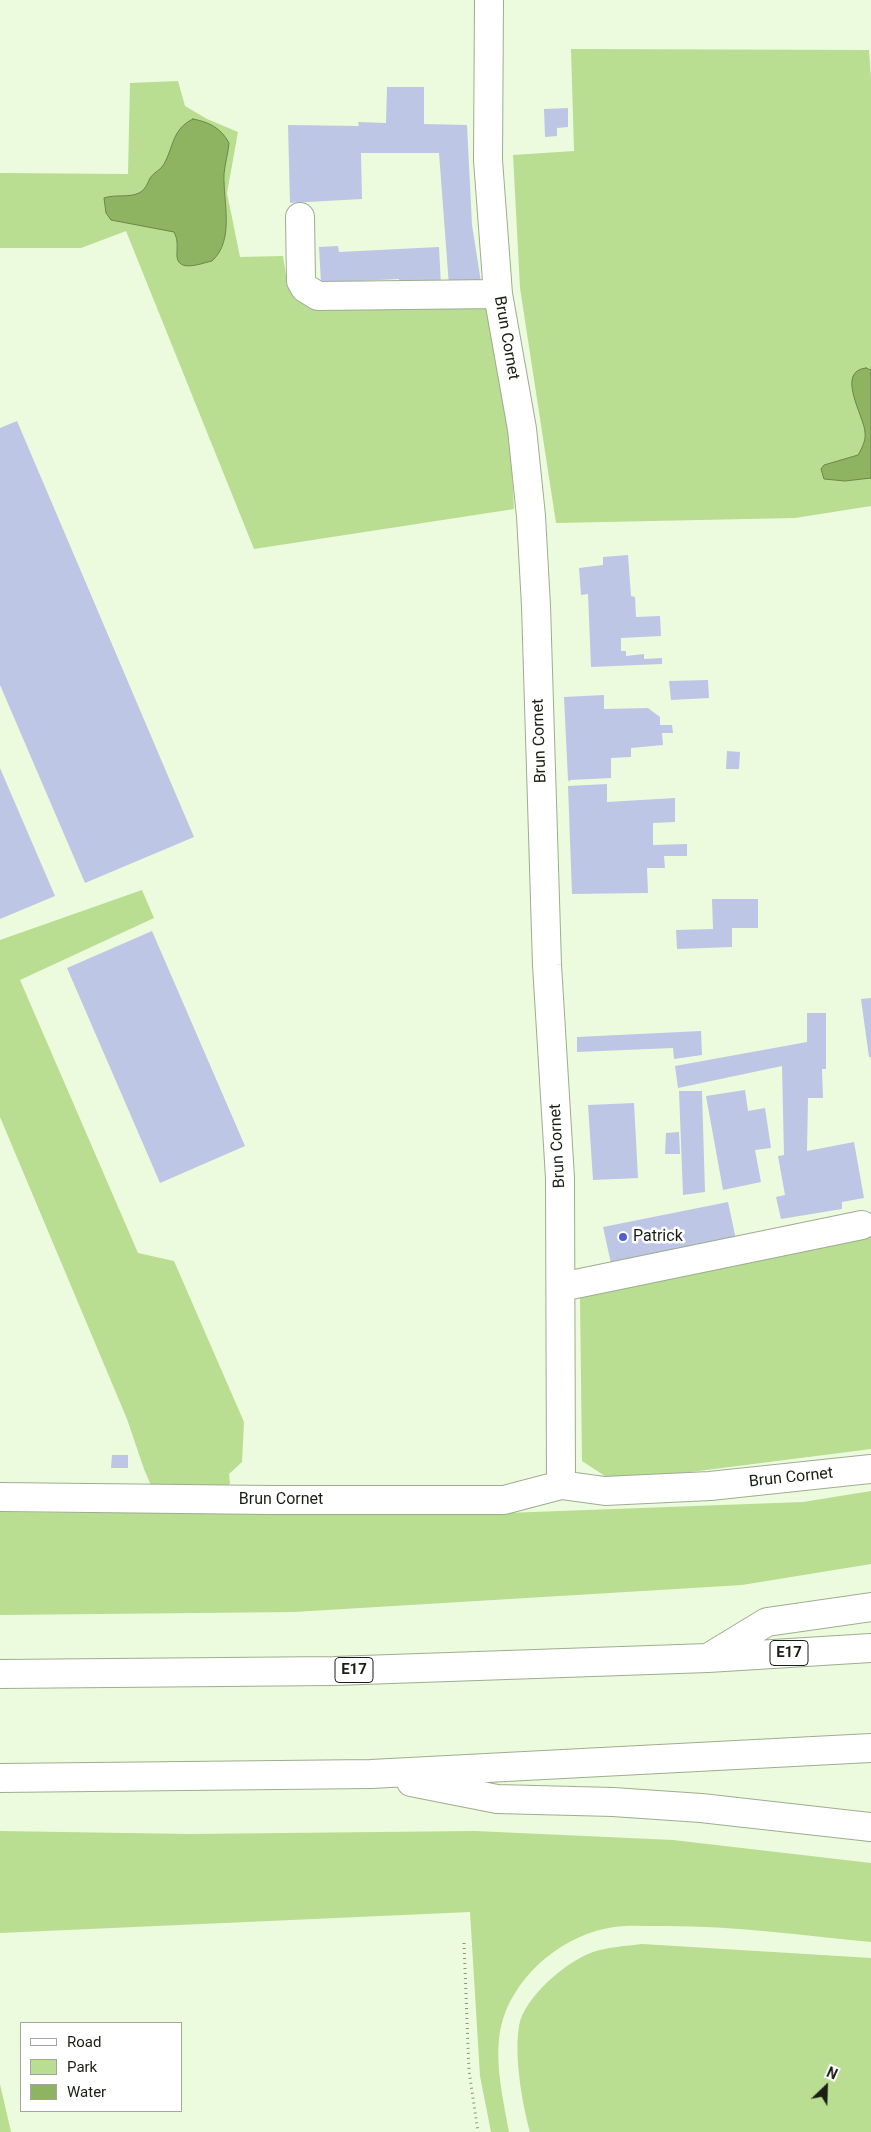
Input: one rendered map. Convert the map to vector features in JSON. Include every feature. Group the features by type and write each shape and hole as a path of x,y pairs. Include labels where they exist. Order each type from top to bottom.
{"main road":[{"name":"Brun Cornet","path":"489,0 488,160 498,294 522,430 531,516 536,606 547,965 560,1178 561,1485"},
{"path":"300,217 301,281 305,288 318,296 498,294"},
{"path":"561,1287 862,1225"},
{"name":"Brun Cornet","path":"0,1497 504,1500 561,1485 604,1491 681,1488 871,1469"},
{"path":"708,1658 767,1622 871,1607"},
{"name":"E17","path":"0,1674 334,1671 708,1658 871,1648"},
{"path":"0,1778 371,1774 871,1748"},
{"path":"371,1774 497,1798 691,1807 871,1827"}],"path":[{"path":"464,1943 470,2071 478,2132"}],"green space":[{"path":"571,49 869,50 871,79 871,506 795,518 556,523 520,288 513,155 574,151"},
{"path":"178,81 185,106 207,119 238,132 227,193 240,257 283,256 288,288 309,307 491,309 510,426 514,509 254,549 126,231 81,248 0,248 0,173 128,174 130,83"},
{"path":"142,890 154,918 20,980 138,1253 174,1261 244,1422 242,1462 229,1474 230,1483 225,1490 153,1490 127,1419 0,1117 0,940"},
{"path":"871,1232 871,1449 659,1476 608,1478 582,1461 580,1298 598,1288"},
{"path":"871,1491 871,1564 742,1585 294,1612 0,1615 0,1512 452,1515 803,1502"},
{"path":"0,1831 189,1834 475,1831 673,1840 871,1863 871,1942 764,1931 683,1926 619,1926 596,1931 578,1938 561,1947 532,1971 510,2002 503,2019 498,2047 498,2061 509,2132 491,2132 480,2076 470,1912 0,1933"},
{"path":"642,1944 871,1958 871,2132 530,2132 524,2107 517,2051 519,2026 529,2003 548,1982 571,1963 593,1952"},
{"path":"0,2084 11,2132 0,2132"}],"water":[{"path":"193,119 214,126 229,143 224,174 226,232 223,242 219,252 212,261 189,266 180,263 177,259 177,242 174,232 111,220 106,213 104,198 126,196 143,190 150,178 164,164 177,133 186,123"},
{"path":"866,368 871,370 871,478 845,481 824,479 821,469 824,465 858,455 863,444 865,432 852,385 853,377 857,371"}],"building":[{"path":"387,87 424,87 424,124 467,125 472,225 481,282 449,286 439,153 361,153 362,199 290,203 288,125 359,126 358,122 386,123"},
{"path":"568,108 568,127 557,128 557,136 545,137 544,109"},
{"path":"338,246 339,252 439,247 441,286 400,290 399,279 321,283 319,247"},
{"path":"17,421 194,837 85,883 0,685 0,428"},
{"path":"628,555 631,596 635,597 636,617 660,616 661,636 621,638 621,651 626,651 626,656 644,654 644,659 662,658 662,664 591,667 588,594 581,595 579,568 603,565 603,557"},
{"path":"708,680 709,698 671,700 669,681"},
{"path":"604,695 604,709 648,708 660,717 660,725 672,725 673,733 662,733 663,745 631,748 631,757 611,758 611,778 570,780 570,782 568,780 564,697"},
{"path":"727,751 740,752 739,769 726,769"},
{"path":"0,768 55,896 0,919"},
{"path":"607,784 607,802 675,798 675,822 653,823 653,845 687,844 687,856 664,856 665,868 647,868 648,893 572,894 568,786"},
{"path":"712,899 758,899 758,928 732,928 732,947 677,949 676,930 713,929"},
{"path":"152,931 245,1146 160,1183 67,968"},
{"path":"871,998 871,1057 869,1057 861,999"},
{"path":"807,1013 826,1013 826,1069 822,1069 823,1098 808,1098 807,1151 854,1142 864,1198 842,1202 842,1209 781,1219 776,1197 785,1195 778,1156 784,1155 782,1066 678,1088 675,1066 807,1042"},
{"path":"701,1031 702,1055 674,1059 673,1048 577,1052 577,1037"},
{"path":"745,1090 748,1111 765,1108 771,1148 755,1150 761,1182 723,1190 706,1096"},
{"path":"679,1091 702,1091 705,1192 683,1195"},
{"path":"634,1103 638,1178 593,1180 588,1105"},
{"path":"679,1132 680,1154 665,1154 666,1133"},
{"path":"728,1202 737,1244 612,1268 603,1227"},
{"path":"112,1455 128,1455 128,1468 111,1468"}],"place":[{"name":"Patrick","path":"623,1237"}]}
